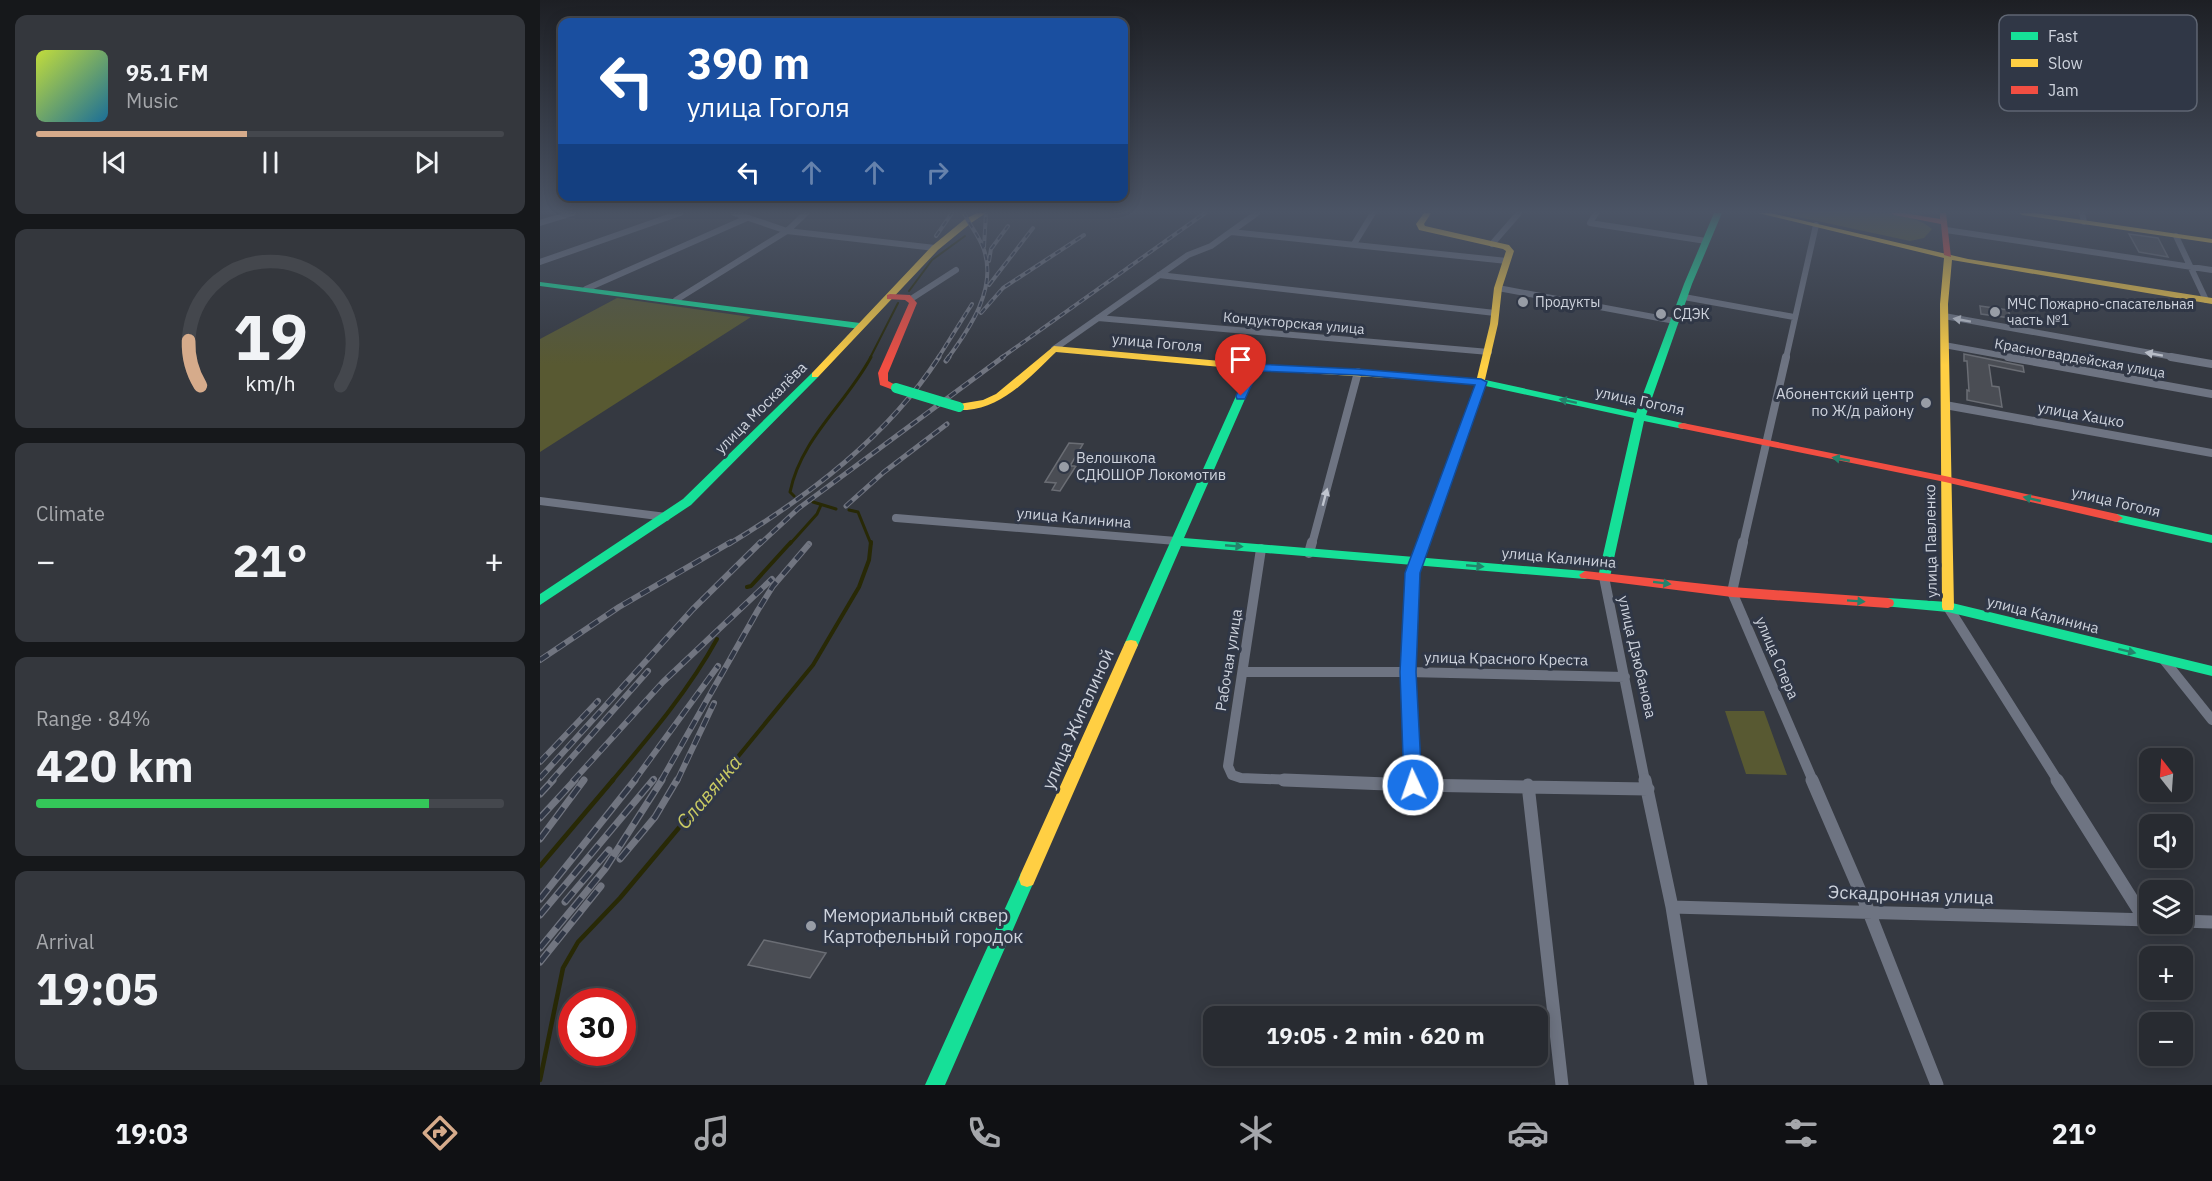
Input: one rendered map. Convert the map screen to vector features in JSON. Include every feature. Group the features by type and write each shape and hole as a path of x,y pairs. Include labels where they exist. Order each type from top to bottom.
{"main road":[{"name":"улица Москалёва","path":"540,600 687,502 781,411 921,264"},
{"path":"1481,382 1489,352 1498,288 1505,264"},
{"name":"улица Дзюбанова","path":"1604,577 1640,416 1697,264"},
{"name":"улица Павленко","path":"1947,264 1944,345 1948,608"},
{"path":"1984,264 2209,301"},
{"path":"540,284 676,300 860,326"},
{"path":"890,297 910,299 913,303 912,310 883,373 883,382 896,387 959,407 975,408 989,403 1054,350"},
{"name":"улица Гоголя","path":"1054,350 1254,368 1358,372 1481,382 1945,479 2212,538"},
{"name":"улица Жигалиной","path":"935,1085 1254,368"},
{"name":"улица Калинина","path":"1176,541 1604,577 1732,592 1948,608 2212,671"}],"street":[{"path":"586,289 644,264"},
{"path":"676,300 735,264"},
{"path":"1054,350 1175,264"},
{"path":"1732,592 1764,443 1807,264"},
{"path":"2172,264 2212,270"},
{"path":"2188,264 2209,301"},
{"path":"910,299 956,270"},
{"path":"1159,275 1495,313"},
{"path":"1498,288 1675,321"},
{"path":"1684,297 1794,317"},
{"path":"1944,316 2212,364"},
{"name":"Кондукторская улица","path":"1098,318 1489,352"},
{"name":"Красногвардейская улица","path":"1944,345 2212,394"},
{"path":"1309,553 1358,372"},
{"path":"1481,382 1413,573 1408,672 1413,785 1528,785 1648,789"},
{"name":"улица Хацко","path":"1945,405 2212,453"},
{"path":"540,501 666,517"},
{"name":"улица Калинина","path":"896,518 1176,541"},
{"name":"Рабочая улица","path":"1261,549 1228,766 1232,775 1241,778 1413,785"},
{"name":"улица Дзюбанова","path":"1604,577 1672,907 1701,1085"},
{"name":"улица Спера","path":"1732,592 1869,912 1937,1085"},
{"name":"улица Павленко","path":"1948,608 2139,907"},
{"path":"2164,660 2212,720"},
{"name":"улица Красного Креста","path":"1243,672 1408,672 1625,677"},
{"path":"1528,785 1562,1085"},
{"name":"Эскадронная улица","path":"1672,907 2139,920"},
{"path":"2193,921 2212,922"}],"green space":[{"path":"617,298 751,317 540,452 540,339"},
{"path":"1725,711 1764,711 1787,775 1746,774"}],"building":[{"name":"МЧС Пожарно-спасательная часть №1","path":"1980,306 2008,310 2011,318 1981,314"},
{"path":"1964,354 2023,366 2024,372 1989,365 1992,386 1999,387 2002,407 1967,400 1967,390 1969,391 1967,361 1964,361"},
{"name":"Велошкола СДЮШОР Локомотив","path":"1069,443 1083,444 1070,466 1076,466 1060,491 1052,490 1056,483 1045,482"},
{"path":"764,940 826,953 810,978 748,965"}],"waterway":[{"name":"Славянка","path":"909,291 929,264"},
{"name":"Славянка","path":"870,358 898,303"},
{"name":"Славянка","path":"794,496 790,492 804,455 871,357"},
{"name":"Славянка","path":"813,502 836,509"},
{"path":"790,544 817,514 821,505"},
{"name":"Славянка","path":"849,510 858,512 871,544"},
{"path":"747,587 751,586 791,542"},
{"name":"Славянка","path":"718,781 813,665 859,587 869,560 871,544"},
{"path":"612,781 681,695 717,639"},
{"path":"540,866 613,780"},
{"name":"Славянка","path":"540,1080 563,968 578,942 620,898 719,780"}],"railway":[{"path":"948,358 965,334 979,307 987,279 987,264"},
{"path":"989,285 1005,264"},
{"path":"981,313 1003,288 1040,264"},
{"path":"1001,358 1134,264"},
{"path":"938,358 972,304"},
{"path":"729,544 788,506 845,462 896,413 939,357"},
{"path":"946,361 949,357"},
{"path":"760,544 799,508 1003,357"},
{"path":"846,506 884,472 947,424"},
{"path":"540,660 619,607 731,542"},
{"path":"540,778 693,609 761,542"},
{"path":"661,781 758,610 773,586 809,544"},
{"path":"573,781 663,682 772,579"},
{"path":"634,781 718,666"},
{"path":"551,781 648,671"},
{"path":"540,762 598,701"},
{"path":"677,781 714,703"},
{"path":"540,794 553,780"},
{"path":"540,818 575,780"},
{"path":"540,839 584,780"},
{"path":"540,899 635,780"},
{"path":"540,915 653,780"},
{"path":"540,948 605,869 662,780"},
{"path":"620,859 655,817 677,780"},
{"path":"565,902 609,850"},
{"path":"540,962 601,886"}],"traffic: fast":[{"path":"1604,577 1640,416 1697,264"},
{"path":"540,284 860,326"},
{"path":"1131,645 1254,367"},
{"path":"540,600 687,502 815,375"},
{"path":"1405,376 1481,382 1683,426"},
{"path":"896,388 959,407"},
{"path":"2117,518 2212,539"},
{"path":"1176,541 1585,575"},
{"path":"1888,603 1948,607 2212,671"},
{"path":"935,1085 1027,879"}],"traffic: slow":[{"path":"815,375 920,264"},
{"path":"1481,382 1494,324 1498,288 1506,264"},
{"path":"1947,264 1944,304 1948,607"},
{"path":"1984,264 2212,301"},
{"path":"959,407 973,406 999,396 1023,378 1054,349 1254,367 1405,376"},
{"path":"1027,879 1131,645"}],"traffic: jam":[{"path":"890,297 907,297 913,303 883,373 883,383 896,388"},
{"path":"1683,426 1945,479 2117,518"},
{"path":"1585,575 1732,592 1888,603"}],"place":[{"name":"Продукты","path":"1523,302"},
{"name":"МЧС Пожарно-спасательная часть №1","path":"1995,312"},
{"name":"СДЭК","path":"1661,314"},
{"name":"Абонентский центр по Ж/д району","path":"1926,403"},
{"name":"Велошкола СДЮШОР Локомотив","path":"1064,467"},
{"name":"Мемориальный сквер Картофельный городок","path":"811,926"}],"route":[{"path":"1241,396 1254,368 1358,372 1481,382 1413,573 1408,672 1413,785"}]}
